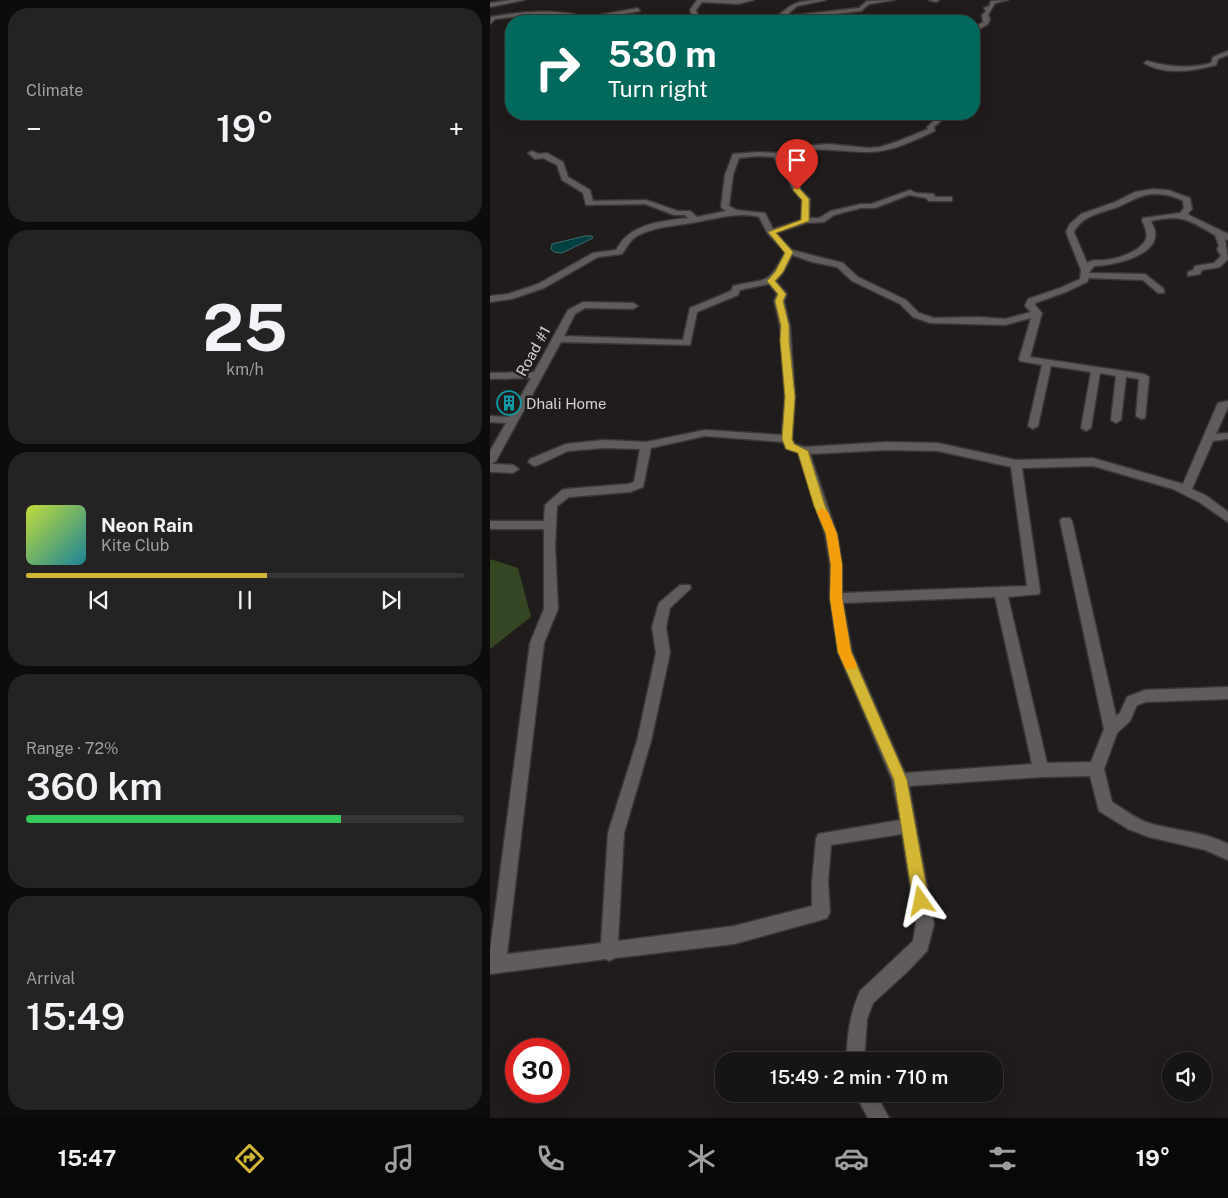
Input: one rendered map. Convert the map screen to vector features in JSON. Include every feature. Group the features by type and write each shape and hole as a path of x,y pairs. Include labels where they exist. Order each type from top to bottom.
{"street":[{"path":"490,5 521,0"},
{"path":"695,15 693,10 700,0 738,2 750,0"},
{"path":"781,15 803,1 823,0"},
{"path":"812,15 861,9 867,3 891,0"},
{"path":"985,0 993,2 1005,0"},
{"path":"980,26 986,23 985,15 988,11 987,8 991,7 993,2"},
{"path":"610,15 638,10"},
{"path":"513,15 533,12 578,15"},
{"path":"490,22 493,18 505,16"},
{"path":"1147,63 1168,70 1191,70 1214,64 1215,58 1228,53"},
{"path":"734,211 726,207 726,200 729,175 736,156 777,155 794,149 828,146 869,150 880,149 899,144 933,130 930,127 939,120"},
{"path":"532,153 538,157 544,155 560,164 566,178 586,192 589,203 646,202 678,213 687,213 696,220"},
{"path":"777,155 783,168 789,170 796,183 797,190 806,199 805,221"},
{"path":"772,232 805,221 821,220 832,214 861,206 872,206 910,192 914,195 931,196 929,199 949,199"},
{"path":"1037,313 1030,306 1031,301 1063,290 1084,280 1084,272 1070,232 1073,224 1086,215 1119,204 1133,196 1149,192 1172,192 1188,200 1186,205 1188,209 1184,212 1186,216"},
{"path":"490,299 510,297 540,286 596,255 619,252 630,238 653,228 678,221 696,220 734,211 748,211 762,215 772,232 789,252 840,265 855,279 903,302 916,315 933,321 979,320 1005,322 1037,313"},
{"path":"1084,272 1092,263 1107,263 1126,258 1144,247 1150,239 1151,232 1146,220 1156,217 1186,216 1224,236 1222,248 1226,256 1217,265 1198,268 1197,272 1191,274"},
{"path":"558,339 687,343 693,310 735,293 736,288 771,281 779,272 789,252"},
{"path":"1084,272 1145,277 1161,291"},
{"path":"771,281 782,294 779,301 785,326 784,340 790,397 787,439 790,446 803,451 887,446 938,447 1016,464 1093,462 1177,486 1203,499 1228,518"},
{"name":"Road #1","path":"490,461 571,312 583,305 633,306"},
{"path":"1037,313 1024,360 1145,379 1141,416"},
{"path":"1033,426 1046,363"},
{"path":"1086,428 1096,370"},
{"path":"1116,420 1121,374"},
{"path":"490,376 538,375"},
{"path":"1185,490 1190,483 1222,405 1228,404"},
{"path":"490,419 513,420"},
{"path":"534,462 566,448 604,444 646,446 705,433 787,439"},
{"path":"1209,438 1228,436"},
{"path":"646,446 639,484 630,488 566,493 551,505 549,546 551,609 537,643 494,965 734,935 821,912 820,882 824,840 909,826"},
{"path":"803,451 820,506 832,534 836,565 836,598 845,652 900,780 925,924 921,945 901,966 866,997 858,1019 856,1052"},
{"path":"836,598 1034,591 1016,464"},
{"path":"490,468 513,469"},
{"path":"1066,521 1111,729"},
{"path":"490,525 551,525"},
{"path":"609,952 616,833 644,741 663,653 659,626 664,606 685,588"},
{"path":"1000,591 1041,770"},
{"path":"1228,693 1145,696 1132,702 1125,717 1111,729 1096,769 1105,806 1139,827 1192,838 1228,852"},
{"path":"900,780 1041,770 1096,769"},
{"path":"870,1102 879,1118"}],"green space":[{"path":"490,559 518,568 531,617 490,649"}],"water":[{"path":"592,236 593,238 562,253 554,252 551,249 552,244"}],"building":[{"name":"Dhali Home","path":"502,398 518,398 512,408 498,407"}],"slow traffic":[{"path":"822,512 832,534 836,565 836,598 845,652 850,665"}],"place":[{"name":"Dhali Home","path":"509,403"}],"route":[{"path":"797,190 806,199 805,221 795,226 772,232 789,252 779,272 771,281 774,287 782,294 779,301 785,326 784,340 790,397 787,439 790,446 803,451 820,506 832,534 836,565 836,598 845,652 900,780 921,901"}]}
